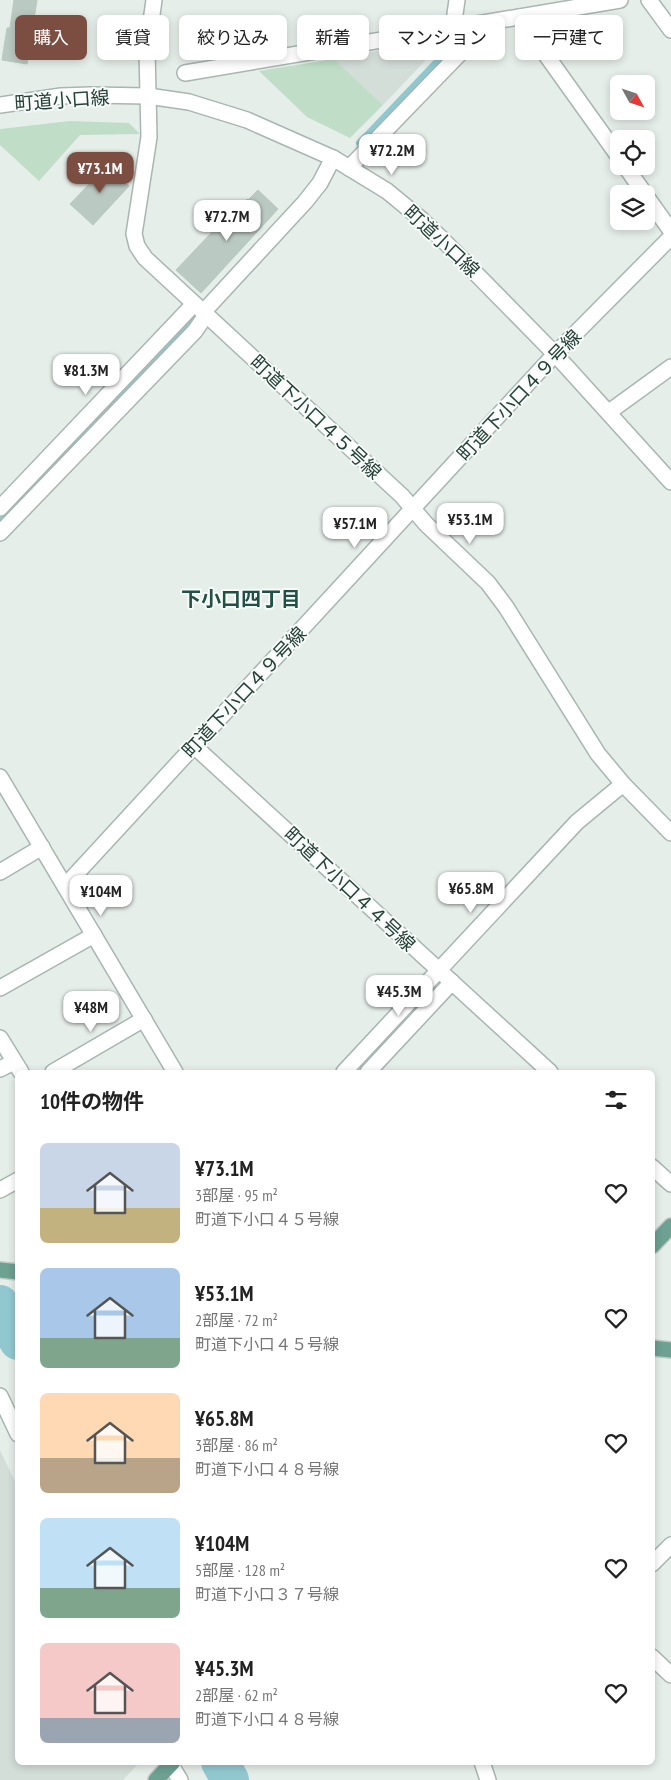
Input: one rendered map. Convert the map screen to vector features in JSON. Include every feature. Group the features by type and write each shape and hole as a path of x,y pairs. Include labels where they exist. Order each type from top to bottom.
{"main road":[{"path":"655,1243 671,1226"},
{"path":"0,1270 15,1272"},
{"path":"655,1348 671,1350"},
{"path":"156,1780 169,1765"}],"street":[{"name":"町道下小口４５号線","path":"154,0 147,50 149,137 134,234 137,246 145,258 402,496 426,524 493,589 598,754 623,784 671,833"},
{"path":"454,15 457,0"},
{"path":"531,15 620,0"},
{"path":"649,0 671,30"},
{"path":"185,73 379,40"},
{"path":"350,168 453,60"},
{"path":"550,60 610,144"},
{"name":"町道小口線","path":"0,105 60,96 148,96 188,102 247,120 333,158 387,191 421,219 555,354 671,482"},
{"path":"0,533 195,331 206,315 207,308 305,202 320,183 333,158"},
{"path":"655,209 671,231"},
{"name":"町道下小口４９号線","path":"65,886 555,354 671,237"},
{"path":"0,508 194,304"},
{"path":"609,412 671,367"},
{"name":"町道下小口４４号線","path":"194,746 548,1070"},
{"path":"0,777 174,1070"},
{"path":"346,1070 577,822 623,784"},
{"path":"0,872 42,847"},
{"path":"0,988 94,935"},
{"path":"370,1070 452,982"},
{"path":"56,1070 144,1019"},
{"path":"0,1038 17,1067 0,1070"},
{"path":"655,1170 671,1184"},
{"path":"0,1190 15,1182"},
{"path":"0,1396 15,1428"},
{"path":"655,1561 671,1545"},
{"path":"655,1660 671,1675"},
{"path":"172,1765 180,1780"},
{"path":"483,1765 488,1780"}],"shaded area":[{"path":"379,51 379,60 426,60 383,105 335,60 369,60 369,53"},
{"path":"0,1450 15,1482 15,1765 137,1765 123,1780 0,1780"}],"green space":[{"path":"335,60 383,105 350,138 307,117 259,71"},
{"path":"70,121 129,123 140,134 80,135 39,181 0,145 0,129"}],"building":[{"path":"14,0 37,0 35,15 15,15 15,60 28,60 27,64 2,60 7,28 10,28"},
{"path":"104,163 129,186 93,225 70,204 95,178 92,176"},
{"path":"258,190 278,209 201,293 176,270 213,231 214,233"}],"waterway":[{"path":"359,143 438,60"},
{"path":"0,522 192,318"},
{"path":"0,1304 15,1335"},
{"path":"222,1765 230,1780"}],"district":[{"name":"下小口四丁目","path":"241,599"}]}
